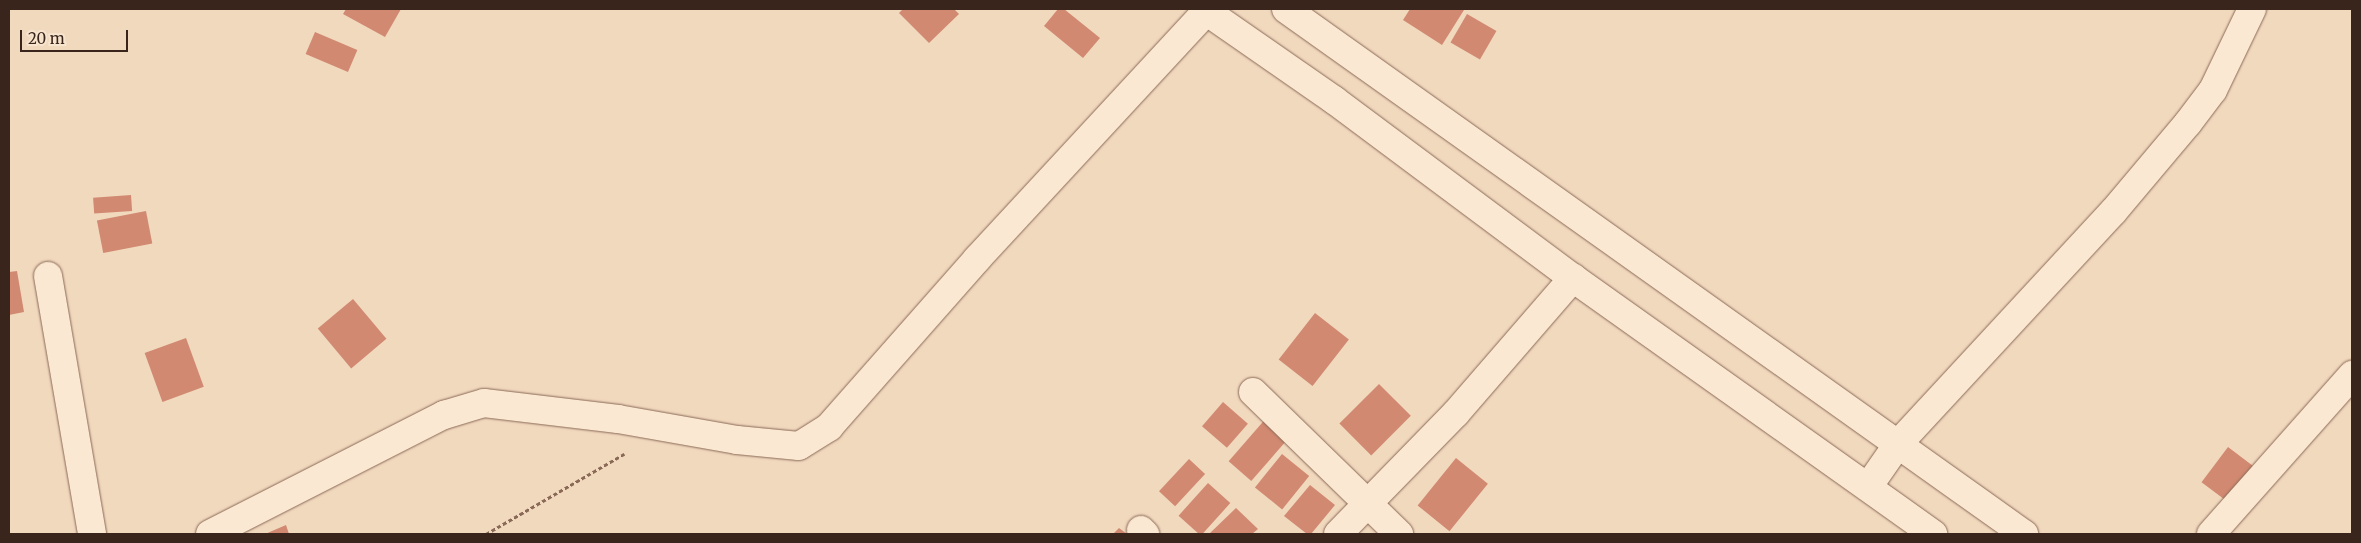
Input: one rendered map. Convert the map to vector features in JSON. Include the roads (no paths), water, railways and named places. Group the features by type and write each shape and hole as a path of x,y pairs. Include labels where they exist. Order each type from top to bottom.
{"street":[{"path":"1286,9 2024,534"},
{"path":"1868,487 1898,444 2113,212 2192,118 2213,90 2252,9"},
{"path":"210,534 444,415 484,403 671,427 785,447 799,446 829,426 977,258 1205,10 1334,100 1573,278 1933,534"},
{"path":"48,276 92,534"},
{"path":"1338,534 1456,413 1573,278"},
{"path":"2211,534 2352,375"},
{"path":"1253,392 1399,534"}]}
